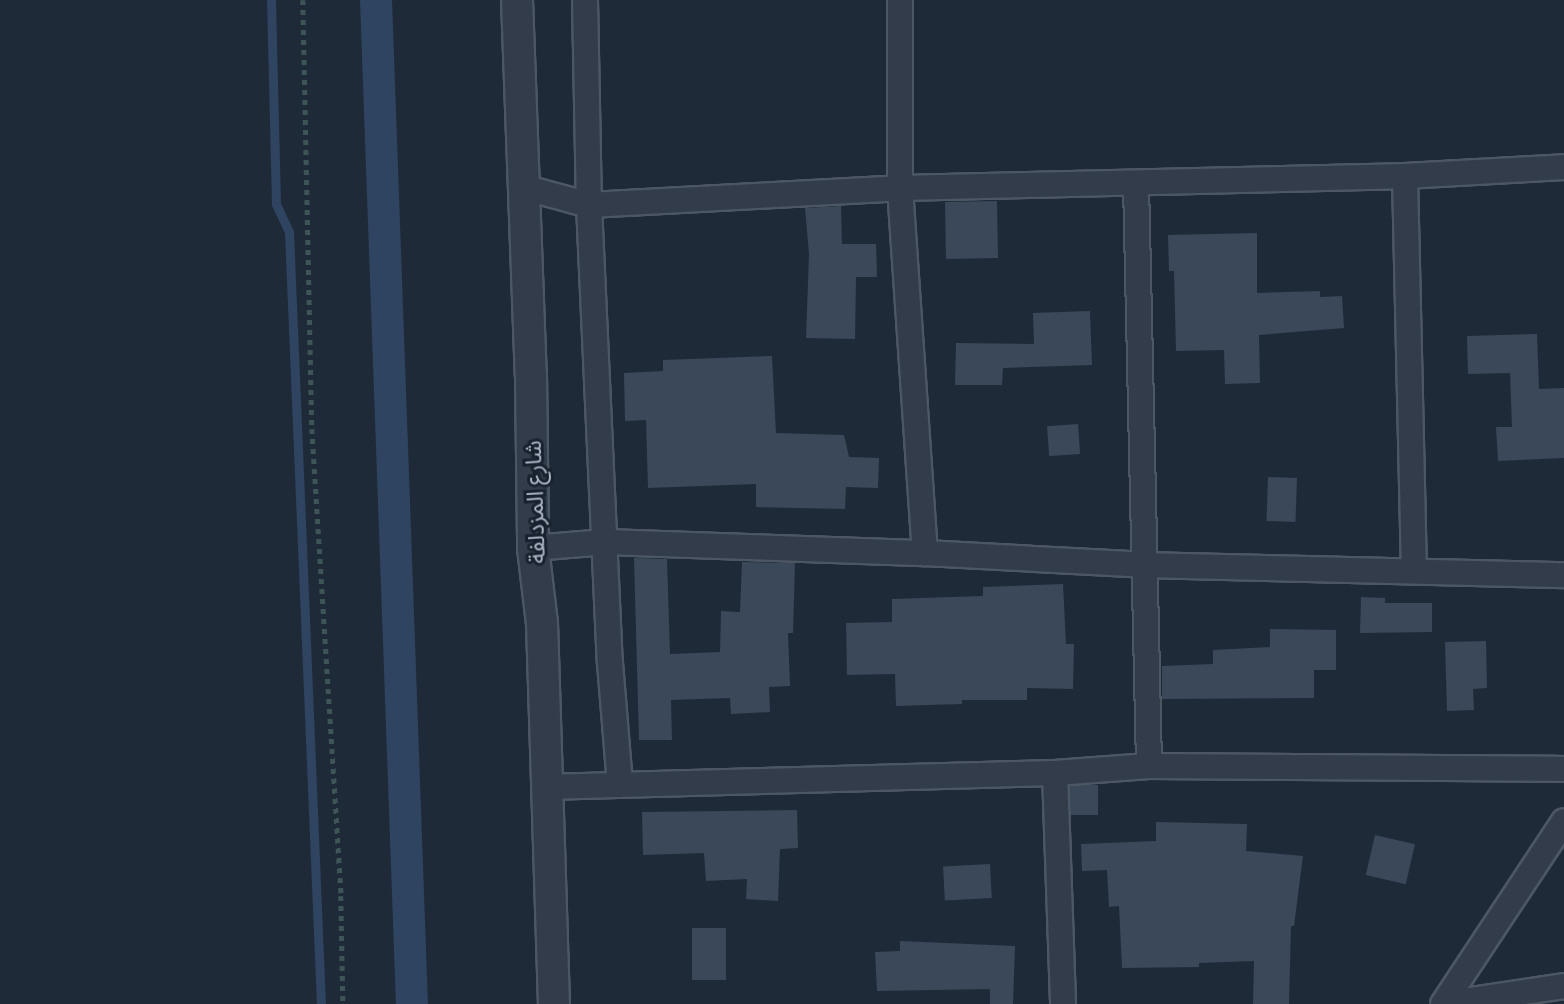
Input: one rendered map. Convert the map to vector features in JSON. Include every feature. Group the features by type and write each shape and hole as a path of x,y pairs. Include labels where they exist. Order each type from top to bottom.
{"street":[{"name":"شارع المزدلفة","path":"517,0 531,376 533,548 542,623 545,788 554,1004"},
{"path":"585,0 589,205 610,663 620,785"},
{"path":"900,0 900,188 925,553"},
{"path":"523,187 589,205 900,188 1405,176 1564,167"},
{"path":"1405,176 1414,570"},
{"path":"1136,183 1149,766"},
{"path":"533,548 606,542 925,553 1144,565 1564,575"},
{"path":"545,788 1055,773 1149,766 1564,769"},
{"path":"1055,773 1063,1004"},
{"path":"1443,1004 1564,821"},
{"path":"1443,1004 1564,986"}],"path":[{"path":"303,0 312,429 341,896 343,1004"}],"building":[{"path":"997,201 998,258 946,259 945,202"},
{"path":"841,206 842,244 876,244 877,277 856,277 855,339 806,338 809,254 805,208"},
{"path":"1257,233 1257,293 1320,291 1320,297 1342,296 1344,328 1259,335 1260,383 1225,384 1224,350 1176,351 1174,271 1169,271 1168,235"},
{"path":"1090,311 1092,365 1003,368 1002,385 955,385 956,343 1034,344 1033,313"},
{"path":"1537,334 1539,389 1564,388 1564,458 1498,461 1496,427 1512,427 1510,373 1468,374 1467,336"},
{"path":"772,356 776,433 844,435 849,457 879,458 878,488 846,487 845,509 756,507 756,484 648,488 646,420 625,421 624,373 663,371 663,360"},
{"path":"1078,424 1080,454 1049,456 1047,426"},
{"path":"1268,477 1297,478 1295,522 1266,521"},
{"path":"634,558 667,559 670,654 720,652 721,611 740,612 742,562 795,563 793,633 788,633 790,686 769,687 770,712 731,714 730,698 671,700 672,740 639,740"},
{"path":"1063,584 1066,644 1074,644 1073,689 1027,688 1027,700 962,700 962,704 896,706 895,674 847,675 846,623 892,622 892,599 983,596 983,587"},
{"path":"1361,597 1385,598 1385,603 1432,603 1432,632 1360,633"},
{"path":"1270,629 1336,630 1336,670 1314,670 1314,698 1162,699 1162,666 1213,664 1213,650 1270,647"},
{"path":"1486,641 1487,688 1473,689 1474,710 1447,711 1445,642"},
{"path":"1070,785 1098,785 1098,815 1070,815"},
{"path":"797,810 798,848 780,849 778,901 746,899 747,879 706,881 704,853 643,855 642,812"},
{"path":"1156,822 1247,824 1246,851 1303,856 1294,926 1291,926 1289,1004 1253,1004 1254,961 1199,963 1199,967 1122,968 1119,906 1109,907 1107,870 1082,871 1081,844 1156,841"},
{"path":"1375,835 1415,844 1406,884 1366,875"},
{"path":"990,864 992,898 945,900 943,866"},
{"path":"692,928 726,928 726,980 692,980"},
{"path":"900,941 1015,946 1013,1004 990,1004 990,989 877,991 875,952 900,951"}],"waterway":[{"path":"271,0 276,204 289,232 321,1004"},
{"path":"376,0 412,1004"}]}
